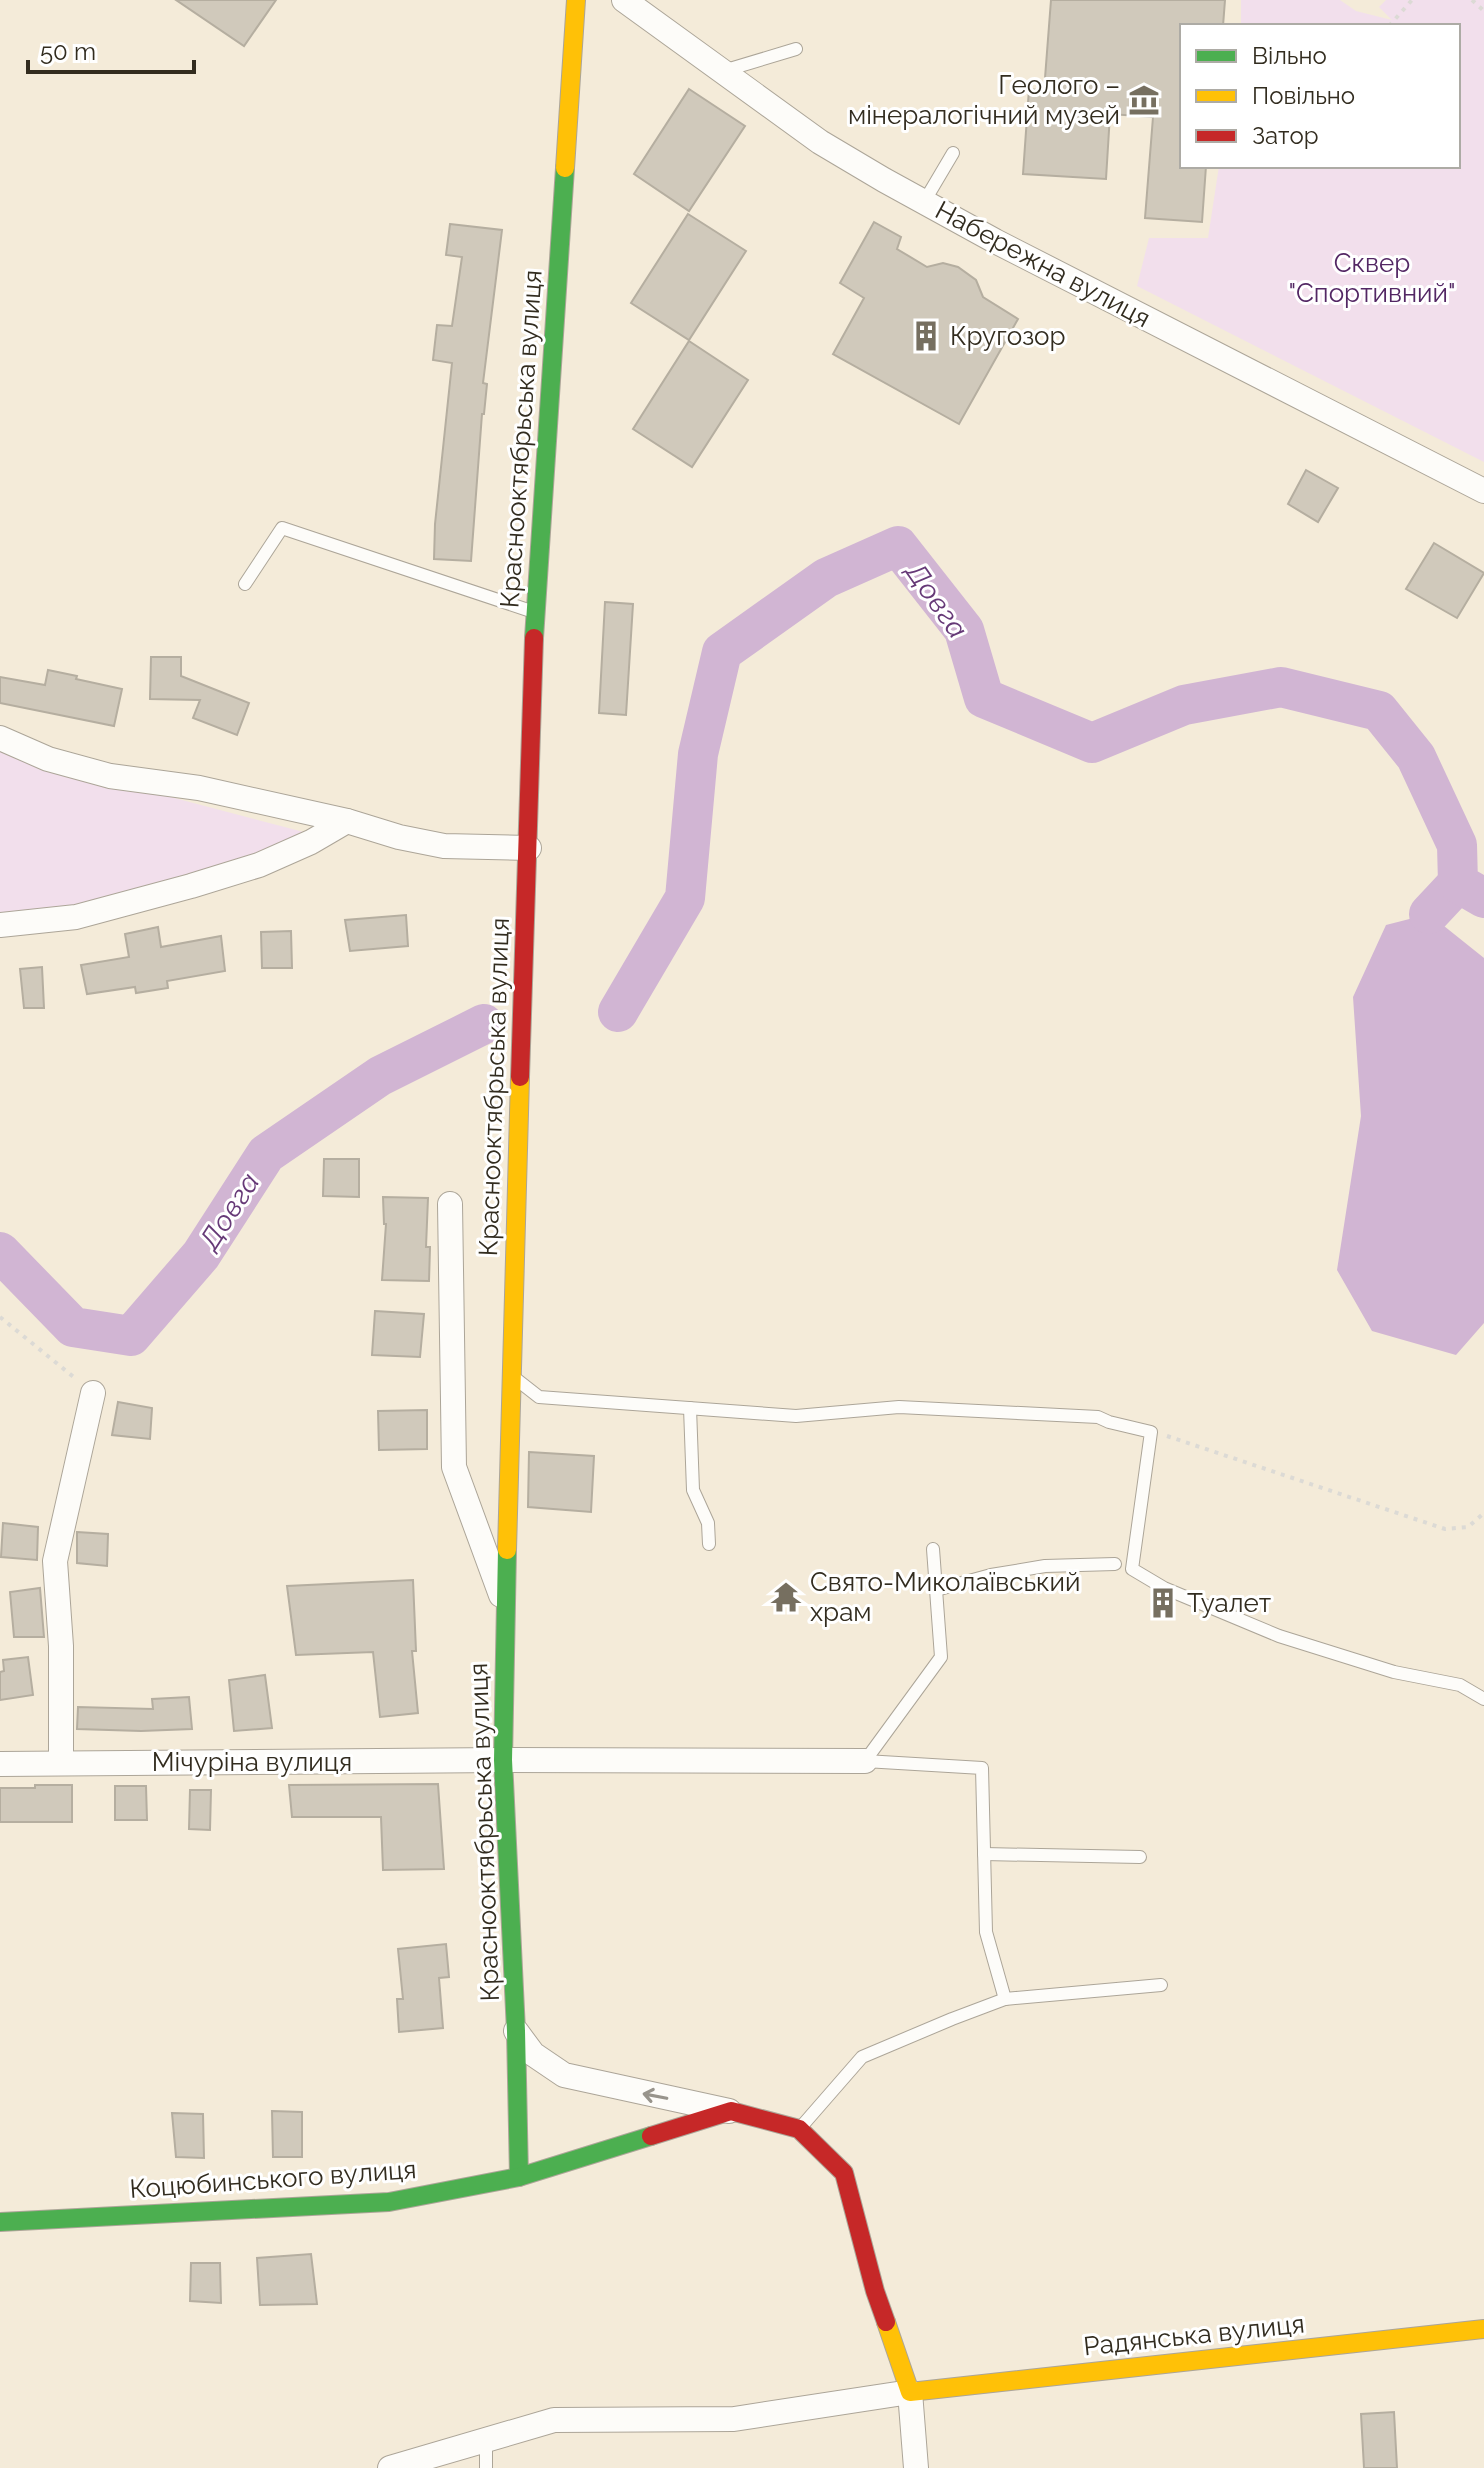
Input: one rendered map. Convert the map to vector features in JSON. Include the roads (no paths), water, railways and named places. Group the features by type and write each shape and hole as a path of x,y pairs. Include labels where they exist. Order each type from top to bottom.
{"street":[{"name":"Краснооктябрьська вулиця","path":"519,2177 516,2031 503,1760 510,1375 535,612 576,0"},
{"name":"Набережна вулиця","path":"624,0 820,142 924,202 1484,491"},
{"path":"0,738 48,759 110,776 199,788 347,821 399,837 444,846 529,848"},
{"path":"0,925 76,917 191,886 259,865 311,842 347,821"},
{"path":"450,1204 454,1467 506,1608"},
{"path":"61,1763 61,1646 55,1561 93,1393"},
{"name":"Мічуріна вулиця","path":"0,1764 865,1761"},
{"path":"516,2031 533,2054 564,2075 799,2129 844,2173 875,2291 910,2392 916,2468"},
{"name":"Коцюбинського вулиця","path":"0,2222 389,2202 519,2177 731,2111"},
{"name":"Радянська вулиця","path":"910,2392 1484,2329"},
{"path":"390,2468 554,2420 734,2419 910,2392"}],"lane":[{"path":"723,71 796,49"},
{"path":"924,202 953,153"},
{"path":"245,584 282,528 535,612"},
{"path":"510,1375 539,1397 796,1416 899,1407 1098,1417 1151,1432 1132,1569 1164,1588 1279,1636 1394,1672 1460,1685 1484,1699"},
{"path":"690,1408 693,1490 708,1523 709,1544"},
{"path":"865,1761 941,1657 933,1549"},
{"path":"936,1590 991,1575 1045,1566 1115,1564"},
{"path":"865,1761 982,1768 986,1932 1005,1999"},
{"path":"984,1854 1140,1857"},
{"path":"799,2129 862,2057 1005,1999 1161,1985"},
{"path":"486,2440 486,2468"}],"waterway":[{"name":"Довга","path":"618,1012 685,898 698,754 722,652 826,578 898,546 964,630 984,698 1092,743 1184,705 1281,687 1379,711 1416,757 1457,845 1458,883 1484,898"},
{"path":"1429,914 1458,883"},
{"name":"Довга","path":"0,1252 73,1327 131,1336 201,1255 266,1154 380,1076 484,1024"}],"place":[{"name":"Геолого – мінералогічний музей","path":"1144,100"},
{"name":"Кругозор","path":"926,336"},
{"name":"Свято-Миколаївський храм","path":"786,1597"},
{"name":"Туалет","path":"1163,1603"}],"park label":[{"name":"Сквер \"Спортивний\"","path":"1372,278"}]}
